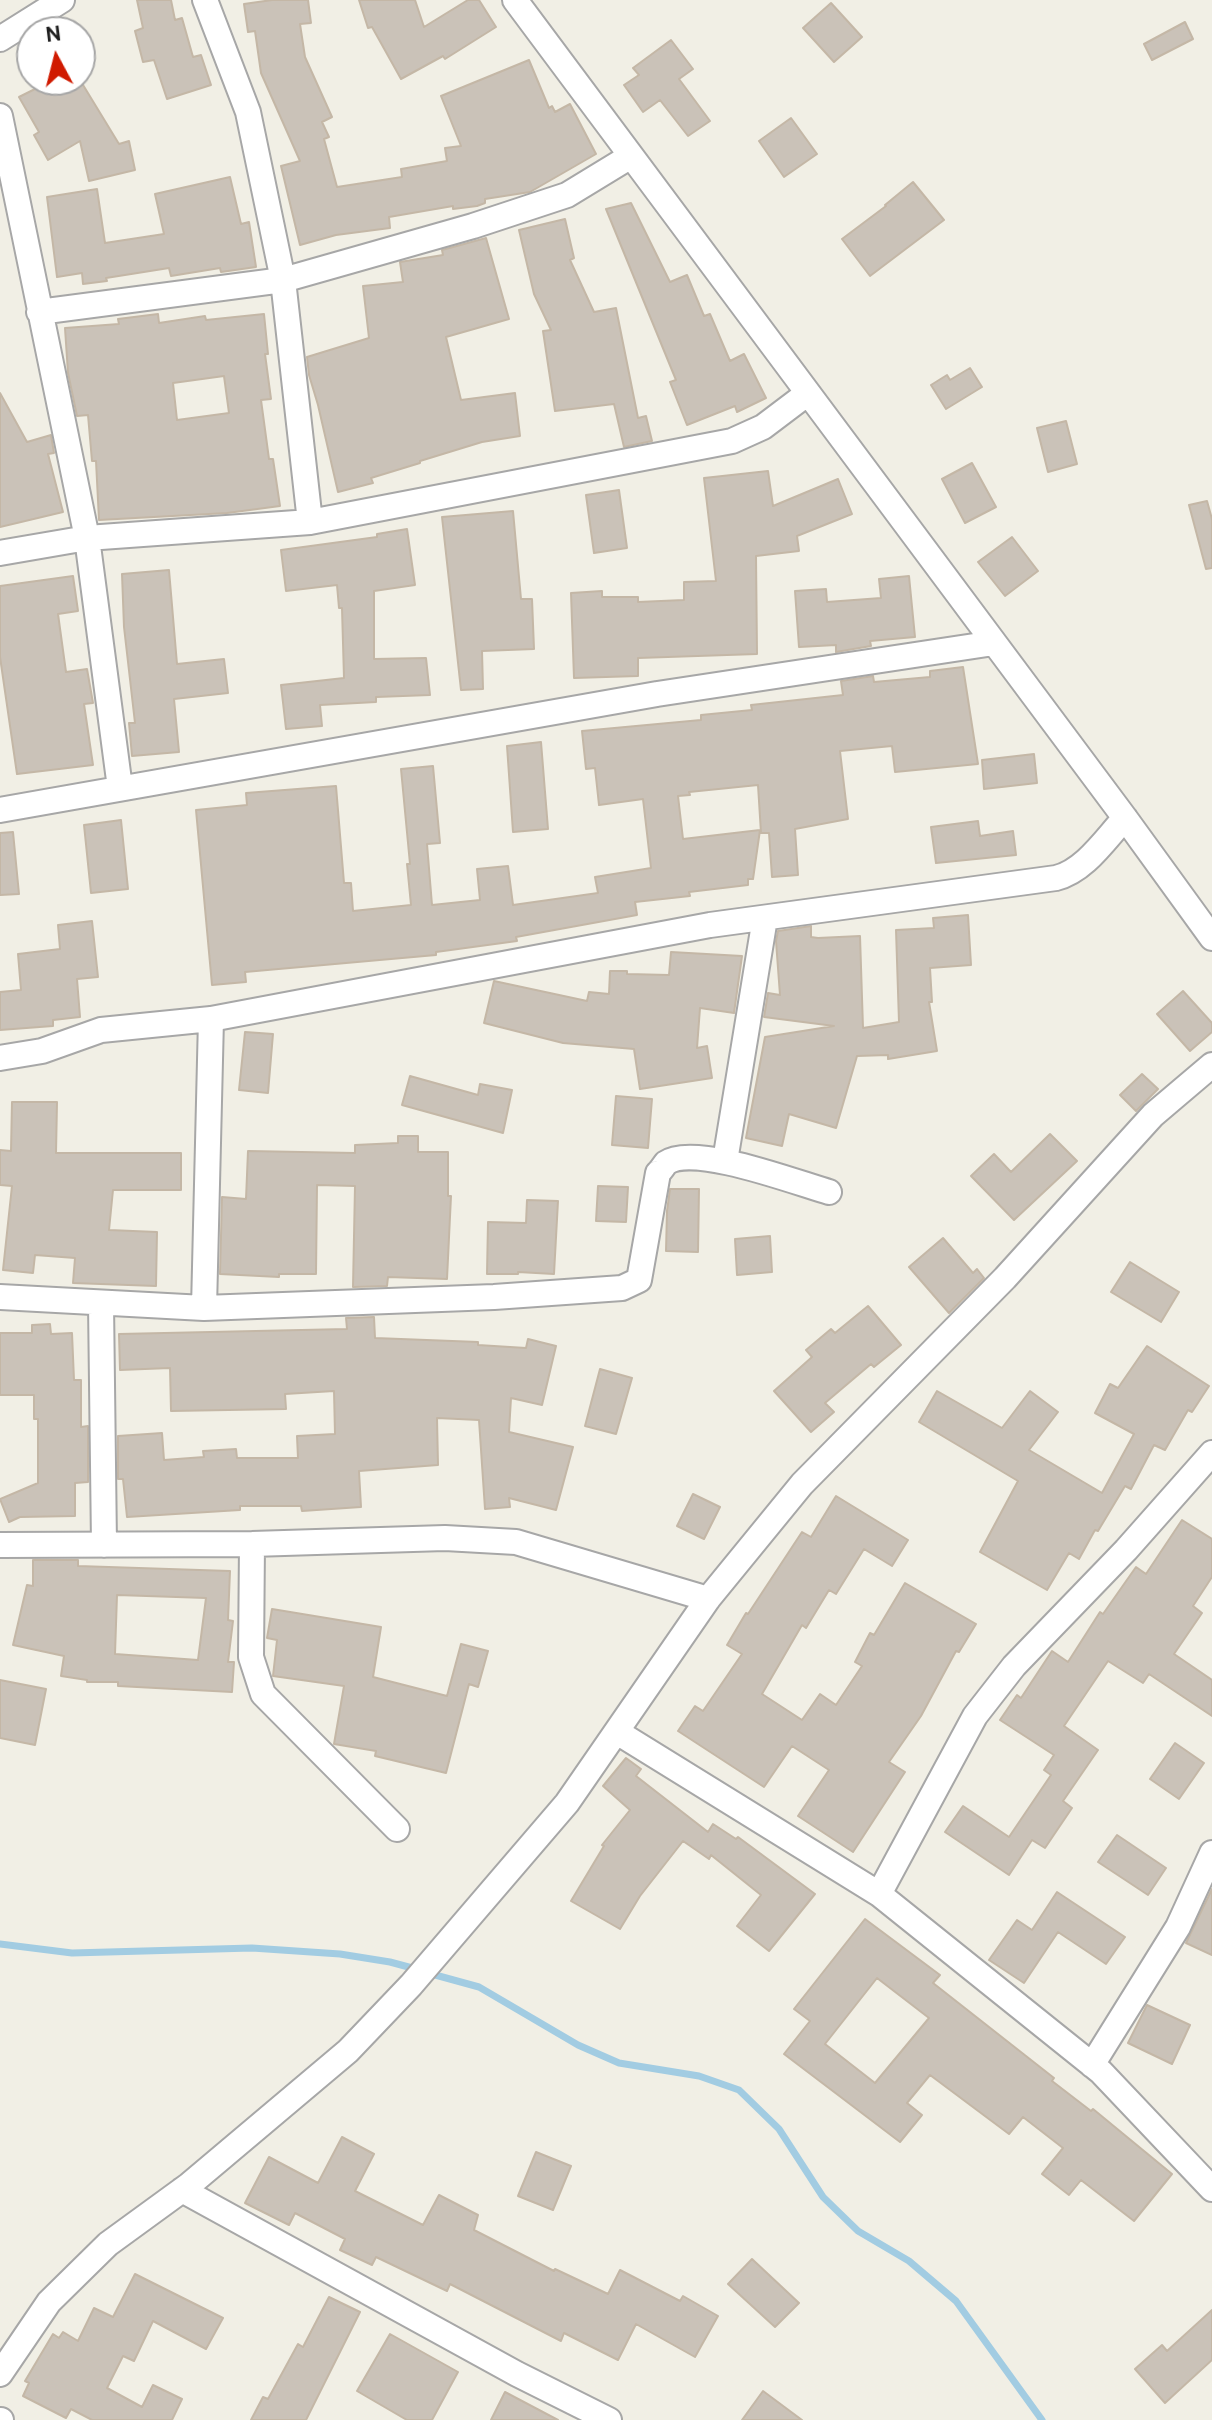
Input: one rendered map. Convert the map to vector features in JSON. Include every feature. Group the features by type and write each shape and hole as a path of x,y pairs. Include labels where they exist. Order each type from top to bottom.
{"street":[{"path":"0,39 62,0"},
{"path":"205,0 248,112 283,280 310,522"},
{"path":"515,0 1212,938"},
{"path":"0,116 87,538 120,788"},
{"path":"39,312 283,280 473,226 567,195 631,156"},
{"path":"0,553 87,538 310,522 732,441 763,427 808,393"},
{"path":"0,810 657,694 994,643"},
{"path":"0,1058 42,1051 101,1030 211,1019 710,925 1068,875 1125,818"},
{"path":"725,1161 765,918"},
{"path":"204,1308 211,1019"},
{"path":"0,2374 49,2302 108,2244 182,2190 348,2051 411,1985 567,1803 708,1599 802,1484 1005,1278 1153,1115 1212,1065"},
{"path":"0,1297 204,1308 494,1297 622,1288 639,1280 658,1173 665,1163 679,1158 725,1161 829,1192"},
{"path":"101,1303 104,1545"},
{"path":"879,1894 975,1716 1014,1666 1126,1550 1212,1453"},
{"path":"0,1545 252,1544 445,1538 516,1542 708,1599"},
{"path":"252,1544 251,1657 263,1694 397,1829"},
{"path":"617,1732 879,1894 1092,2065 1212,2189"},
{"path":"1092,2065 1178,1927 1212,1853"},
{"path":"182,2190 517,2374 609,2420"}],"building":[{"path":"137,0 171,0 175,20 182,18 193,57 201,55 211,85 167,99 154,60 143,62 135,31 143,28"},
{"path":"308,0 311,23 300,24 305,57 332,117 322,122 329,137 324,139 337,187 402,177 401,169 447,161 445,148 461,146 441,96 529,60 549,108 552,106 555,112 570,104 596,154 530,192 485,199 485,203 477,206 453,209 453,206 389,217 390,228 336,235 300,245 281,166 300,161 261,73 255,31 248,32 244,4"},
{"path":"359,0 415,0 424,27 468,0 479,0 496,27 445,59 443,56 401,79 372,27 368,28"},
{"path":"831,3 862,37 834,62 803,28"},
{"path":"1185,22 1193,39 1152,60 1144,44"},
{"path":"671,40 693,69 679,79 710,121 688,136 660,100 643,112 624,85 639,75 633,68"},
{"path":"90,96 119,144 129,141 135,170 89,181 80,141 48,160 34,135 39,132 19,97"},
{"path":"791,118 817,154 784,177 759,141"},
{"path":"230,177 241,224 249,222 256,267 221,272 220,268 171,276 169,268 83,284 82,273 57,277 47,197 97,189 105,243 164,234 155,194"},
{"path":"913,182 944,220 870,276 842,239"},
{"path":"631,203 670,282 687,275 704,316 710,314 730,361 744,354 766,398 737,412 735,406 687,425 670,382 676,380 606,209"},
{"path":"565,219 574,258 570,260 594,312 616,308 638,418 646,416 652,441 624,447 614,404 555,411 543,331 551,330 534,294 519,230"},
{"path":"486,238 509,319 446,337 461,400 515,393 520,436 482,442 420,461 371,478 373,483 338,492 307,357 369,338 363,286 403,282 400,262 443,255 442,250"},
{"path":"158,314 159,323 205,316 206,320 264,314 271,399 261,400 269,459 273,459 280,506 227,513 99,520 96,461 92,461 88,415 77,416 68,373 65,328 119,324 118,319","holes":["224,376 229,413 177,420 173,383"]},
{"path":"970,368 982,387 946,409 931,385 947,375 950,380"},
{"path":"0,393 27,442 51,435 54,453 48,454 63,512 0,527"},
{"path":"1066,421 1077,464 1048,472 1037,428"},
{"path":"972,463 996,507 965,523 942,479"},
{"path":"768,471 773,506 838,479 852,514 797,536 799,551 756,556 757,654 638,658 638,676 574,678 571,593 602,591 602,597 638,597 638,602 684,600 684,582 716,581 704,478"},
{"path":"619,490 627,548 594,553 586,495"},
{"path":"1207,501 1212,519 1212,568 1206,569 1189,505"},
{"path":"513,511 521,599 532,599 534,649 482,651 483,689 461,690 442,517"},
{"path":"407,529 415,585 374,591 374,659 426,658 430,695 376,697 376,702 320,705 322,726 286,729 281,685 344,678 342,608 339,608 337,585 286,591 281,550 377,537 377,534"},
{"path":"1012,537 1038,571 1005,596 978,562"},
{"path":"169,570 177,664 224,659 228,693 174,699 179,752 132,756 129,723 135,723 124,627 122,574"},
{"path":"73,576 78,611 58,614 66,672 87,669 93,703 84,704 93,765 17,774 0,657 0,586"},
{"path":"909,576 915,637 870,641 871,646 836,652 836,645 799,647 795,591 826,589 827,602 881,598 879,579"},
{"path":"963,667 978,764 895,772 892,746 840,751 848,819 795,829 798,875 772,877 769,833 761,833 758,785 689,792 690,795 678,796 683,839 760,830 753,879 748,879 748,885 635,902 637,915 516,937 517,941 436,952 436,955 245,972 246,982 212,985 196,810 247,805 246,793 336,786 344,883 351,883 353,911 411,905 401,769 433,766 440,843 427,844 432,905 480,900 477,869 508,866 513,905 598,893 595,877 651,868 643,799 599,805 595,768 586,769 582,731 701,720 701,715 752,710 751,705 843,695 841,681 873,676 874,682 930,677 930,671"},
{"path":"541,742 548,829 513,832 507,746"},
{"path":"1034,754 1037,783 984,789 982,760"},
{"path":"121,820 128,889 91,893 84,825"},
{"path":"978,821 980,836 1013,831 1016,855 936,863 931,827"},
{"path":"13,832 19,894 0,895 0,833"},
{"path":"968,915 971,965 930,968 932,1002 929,1002 937,1051 888,1059 888,1055 857,1056 836,1128 789,1114 782,1146 746,1138 765,1037 834,1026 764,1017 768,993 780,995 778,931 811,926 811,937 860,936 863,1028 899,1022 896,930 934,928 933,918"},
{"path":"92,921 98,977 77,979 80,1017 53,1020 53,1026 0,1030 0,992 21,990 18,954 60,949 58,925"},
{"path":"671,952 742,956 734,1013 700,1008 697,1048 707,1046 712,1078 640,1089 634,1049 563,1043 484,1023 494,981 587,1001 589,992 609,994 610,971 669,975"},
{"path":"1183,991 1212,1023 1212,1032 1190,1051 1157,1014"},
{"path":"245,1032 273,1034 268,1093 239,1090"},
{"path":"1142,1074 1158,1089 1136,1111 1120,1095"},
{"path":"410,1076 478,1095 480,1084 512,1090 503,1133 402,1105"},
{"path":"616,1096 652,1099 648,1148 612,1145"},
{"path":"12,1102 57,1102 56,1153 181,1153 181,1190 113,1190 109,1230 157,1232 156,1286 73,1283 75,1258 35,1255 33,1273 3,1270 12,1186 0,1185 0,1150 11,1151"},
{"path":"1050,1134 1077,1161 1014,1220 971,1176 994,1154 1011,1172"},
{"path":"398,1136 418,1136 418,1152 448,1152 448,1196 451,1196 447,1279 388,1277 387,1286 353,1287 355,1186 317,1185 316,1274 279,1274 279,1277 220,1274 222,1197 246,1199 248,1151 355,1153 355,1145 398,1143"},
{"path":"598,1186 628,1187 626,1222 596,1221"},
{"path":"670,1189 699,1189 698,1252 666,1251"},
{"path":"527,1200 558,1201 554,1274 487,1274 488,1222 526,1223"},
{"path":"770,1236 772,1272 737,1275 735,1239"},
{"path":"943,1238 973,1273 977,1269 984,1278 949,1313 909,1267"},
{"path":"1130,1262 1179,1292 1161,1322 1111,1292"},
{"path":"868,1306 901,1345 874,1367 871,1364 825,1403 834,1412 811,1432 774,1391 812,1357 806,1350 831,1329 835,1333"},
{"path":"374,1317 375,1338 478,1342 478,1345 526,1348 528,1339 556,1346 542,1405 511,1398 509,1432 573,1447 556,1510 509,1498 510,1507 485,1509 479,1420 437,1418 438,1465 359,1471 361,1507 302,1511 301,1506 240,1506 240,1510 127,1517 123,1479 118,1479 118,1436 162,1433 164,1460 204,1457 203,1451 236,1449 237,1458 298,1458 297,1436 335,1434 334,1391 285,1394 286,1409 171,1411 170,1368 120,1370 119,1334 347,1329 346,1318"},
{"path":"50,1324 51,1334 72,1333 74,1380 81,1380 81,1427 88,1426 88,1482 75,1483 75,1516 20,1517 9,1522 0,1499 38,1483 38,1419 34,1419 34,1395 0,1395 0,1333 32,1333 32,1325"},
{"path":"1147,1346 1209,1386 1192,1412 1188,1410 1165,1450 1154,1445 1131,1489 1125,1486 1079,1559 1069,1553 1047,1590 980,1552 1018,1481 919,1422 937,1391 1002,1428 1030,1391 1058,1412 1029,1450 1102,1493 1134,1434 1095,1413 1110,1384 1118,1388"},
{"path":"600,1369 632,1378 616,1434 585,1426"},
{"path":"693,1494 720,1507 704,1539 677,1526"},
{"path":"836,1496 908,1540 892,1566 864,1549 836,1594 829,1590 806,1628 802,1625 762,1694 802,1720 820,1694 836,1705 862,1666 855,1662 870,1633 874,1635 905,1583 976,1624 959,1652 956,1651 921,1716 889,1762 905,1772 853,1852 798,1816 829,1770 792,1746 764,1787 678,1731 695,1706 703,1711 742,1654 727,1645 746,1613 802,1532 811,1537"},
{"path":"1182,1520 1212,1539 1212,1577 1193,1606 1202,1613 1174,1654 1212,1680 1212,1716 1149,1674 1143,1683 1108,1661 1064,1726 1098,1750 1063,1801 1072,1808 1045,1848 1032,1840 1009,1875 945,1832 963,1806 1009,1837 1051,1775 1044,1770 1054,1755 1000,1720 1017,1695 1021,1698 1052,1651 1068,1662 1100,1612 1103,1614 1136,1567 1146,1574"},
{"path":"33,1560 78,1560 78,1566 230,1571 228,1620 233,1621 228,1662 234,1662 232,1692 118,1686 118,1682 87,1682 61,1676 64,1656 13,1645 27,1585 33,1586","holes":["117,1595 206,1598 198,1660 115,1654"]},
{"path":"272,1609 381,1627 373,1677 447,1696 461,1644 488,1651 478,1687 469,1684 446,1773 375,1756 376,1751 334,1744 344,1686 273,1676 277,1640 267,1638"},
{"path":"0,1680 46,1689 35,1745 0,1738"},
{"path":"1175,1743 1204,1763 1179,1799 1150,1779"},
{"path":"626,1758 641,1769 636,1776 708,1832 713,1824 736,1839 738,1837 815,1894 769,1951 737,1926 761,1895 711,1855 709,1859 683,1841 640,1896 620,1929 571,1901 602,1845 630,1810 603,1786"},
{"path":"1117,1835 1166,1868 1148,1895 1098,1862"},
{"path":"1212,1889 1212,1955 1186,1943"},
{"path":"1057,1892 1125,1937 1106,1964 1058,1932 1024,1983 989,1960 1017,1920 1032,1930"},
{"path":"865,1919 940,1975 933,1983 1172,2174 1134,2221 1081,2180 1069,2195 1042,2174 1063,2148 1023,2117 1009,2134 930,2075 907,2103 922,2115 900,2142 784,2054 810,2021 794,2009","holes":["877,1978 929,2018 875,2083 825,2044"]},
{"path":"1147,2005 1190,2025 1172,2064 1128,2043"},
{"path":"342,2137 374,2154 355,2191 423,2225 439,2195 478,2215 474,2230 554,2271 608,2294 620,2270 680,2301 683,2296 718,2316 695,2357 636,2324 618,2360 564,2333 561,2341 450,2284 447,2291 376,2257 372,2265 340,2250 345,2239 295,2213 289,2225 245,2203 269,2157 318,2183"},
{"path":"536,2152 571,2166 553,2210 518,2196"},
{"path":"752,2259 799,2303 775,2327 728,2284"},
{"path":"135,2274 223,2318 206,2349 153,2321 134,2361 123,2356 107,2388 142,2407 153,2385 182,2399 172,2420 92,2420 71,2409 66,2418 23,2396 29,2383 25,2381 53,2334 59,2338 63,2332 78,2341 94,2308 113,2317"},
{"path":"329,2297 360,2312 306,2420 251,2420 263,2397 268,2399 298,2344 303,2347"},
{"path":"1212,2310 1212,2360 1165,2403 1135,2369 1162,2345 1167,2351"},
{"path":"390,2334 458,2372 432,2420 407,2420 357,2391"},
{"path":"763,2391 802,2420 742,2420"},
{"path":"505,2392 558,2420 491,2420"}],"waterway":[{"path":"0,1944 72,1953 252,1948 340,1954 416,1969"},
{"path":"428,1973 479,1987 578,2045 619,2063 699,2076 739,2090 779,2129 823,2197 858,2231 909,2261 956,2301 1042,2420"}]}
